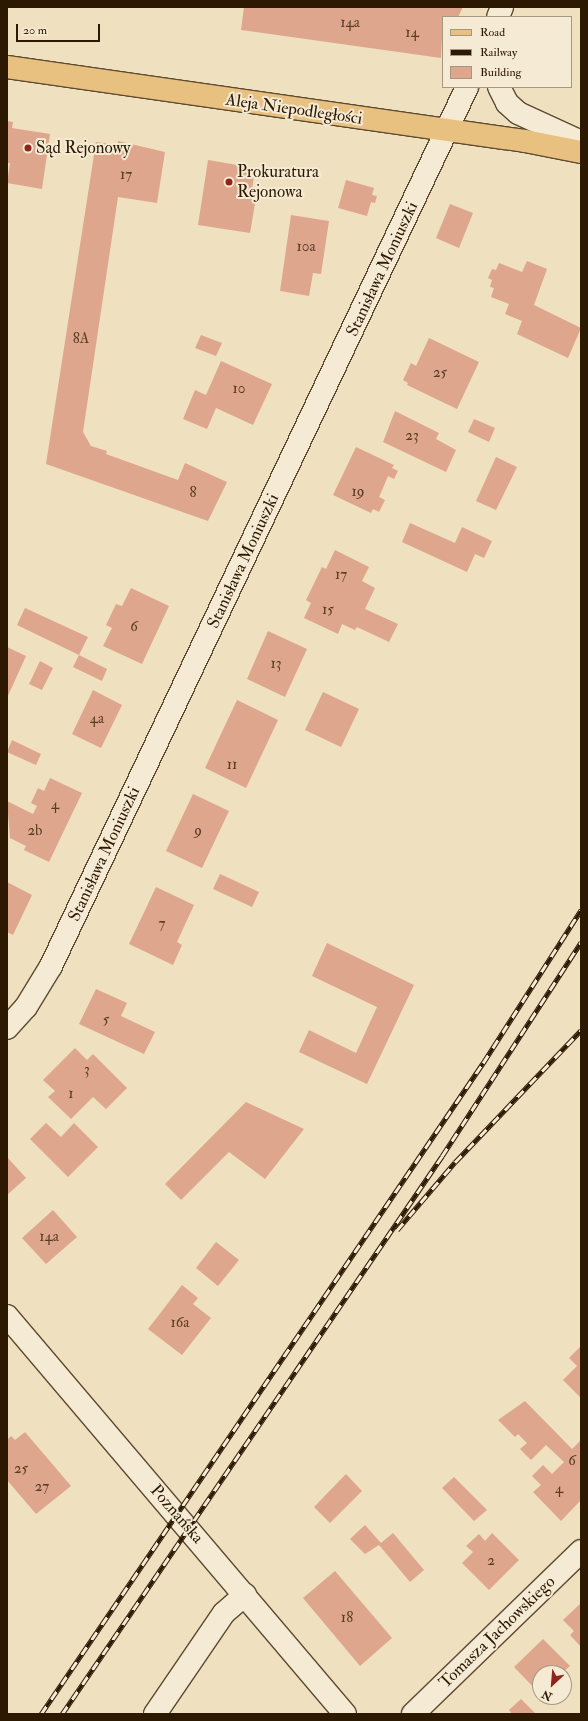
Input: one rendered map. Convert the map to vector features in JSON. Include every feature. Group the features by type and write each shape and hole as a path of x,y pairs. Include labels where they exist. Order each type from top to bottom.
{"main road":[{"name":"Aleja Niepodległości","path":"7,67 446,130 581,152"}],"street":[{"name":"Stanisława Moniuszki","path":"7,1028 26,1007 51,966 467,88"},
{"path":"500,88 507,103 518,113 581,142"},
{"name":"Poznańska","path":"7,1316 345,1714"},
{"name":"Tomasza Jachowskiego","path":"413,1714 581,1551"},
{"path":"155,1714 224,1613 245,1595"}],"building":[{"path":"244,7 463,7 458,16 442,16 441,58 241,30"},
{"name":"Sąd Rejonowy","path":"7,121 13,122 12,128 50,134 42,189 7,183 10,163 7,163"},
{"path":"118,141 165,152 157,203 118,197 83,432 91,446 107,451 106,454 178,480 185,463 227,482 208,521 46,464 96,142 118,145"},
{"name":"Prokuratura Rejonowa","path":"208,160 255,168 251,197 256,198 250,233 198,225"},
{"path":"346,180 374,188 372,195 377,196 375,203 371,202 367,216 338,208"},
{"path":"450,204 473,213 459,248 436,238"},
{"path":"291,215 329,221 321,274 313,273 309,296 280,291"},
{"path":"527,261 547,269 534,305 581,328 568,358 517,334 522,321 505,314 509,304 491,297 494,288 490,287 492,280 488,278 492,269 496,270 499,263 522,272"},
{"path":"201,335 222,343 216,356 195,348"},
{"path":"429,338 479,362 457,409 407,385 408,383 403,380 411,363 416,366"},
{"path":"221,361 272,384 253,425 216,408 207,429 183,419 195,390 206,395"},
{"path":"395,411 439,433 436,439 456,450 446,472 383,442"},
{"path":"474,419 495,428 489,442 468,432"},
{"path":"356,447 394,465 392,468 398,471 394,479 388,476 379,497 385,500 379,512 373,509 371,513 333,495"},
{"path":"496,457 517,467 496,510 476,501"},
{"path":"410,523 455,543 462,527 492,541 484,558 475,554 467,572 402,542"},
{"path":"335,550 369,567 362,581 375,588 365,609 398,624 389,642 357,627 355,630 342,624 338,634 304,618 311,603 306,600 322,567 326,569"},
{"path":"131,588 169,606 142,664 103,646 112,628 106,625 116,604 122,606"},
{"path":"25,608 88,637 79,655 17,625"},
{"path":"268,631 307,649 285,697 247,679"},
{"path":"7,647 26,656 7,698"},
{"path":"79,655 107,669 102,681 73,667"},
{"path":"40,661 53,668 42,690 29,684"},
{"path":"93,690 122,705 101,748 72,734"},
{"path":"323,692 359,709 341,747 305,730"},
{"path":"237,700 278,720 246,788 205,768"},
{"path":"12,740 41,754 36,765 7,752"},
{"path":"50,778 82,793 49,862 24,850 26,846 10,838 7,801 33,814 37,806 31,803 38,788 44,791"},
{"path":"193,794 229,811 202,868 166,851"},
{"path":"220,874 259,892 252,907 213,889"},
{"path":"7,882 32,895 13,935 7,932"},
{"path":"156,887 194,905 177,942 182,945 173,965 129,944"},
{"path":"327,943 414,985 367,1084 299,1052 309,1030 356,1053 377,1007 312,976"},
{"path":"96,989 127,1003 121,1016 155,1032 144,1054 79,1024"},
{"path":"75,1048 87,1060 93,1054 127,1088 106,1109 93,1097 71,1119 48,1097 55,1091 43,1080"},
{"path":"246,1102 304,1129 265,1179 229,1152 181,1200 165,1184"},
{"path":"46,1123 61,1137 74,1123 98,1147 68,1177 30,1139"},
{"path":"7,1157 26,1178 7,1195"},
{"path":"53,1210 77,1237 46,1264 22,1238"},
{"path":"216,1242 239,1260 218,1286 196,1268"},
{"path":"182,1285 198,1298 193,1304 211,1318 182,1355 148,1329"},
{"path":"581,1346 581,1398 563,1380 577,1366 569,1358"},
{"path":"525,1401 572,1449 581,1440 581,1500 561,1521 533,1492 541,1485 532,1476 543,1465 552,1474 564,1462 546,1445 531,1460 520,1449 527,1443 518,1434 515,1437 498,1420"},
{"path":"25,1432 71,1486 36,1514 7,1480 7,1440 11,1436 15,1440"},
{"path":"346,1474 362,1491 330,1523 314,1507"},
{"path":"454,1477 487,1510 474,1521 442,1488"},
{"path":"365,1525 381,1543 393,1533 424,1570 410,1582 379,1545 365,1554 350,1539"},
{"path":"492,1533 519,1560 489,1590 462,1563 473,1552 466,1546 479,1534 485,1541"},
{"path":"335,1571 392,1638 360,1666 303,1598"},
{"path":"581,1603 581,1647 570,1635 574,1631 563,1620"},
{"path":"543,1639 569,1665 532,1665 532,1686 514,1667"},
{"path":"521,1699 536,1714 512,1714 509,1710"}],"railway":[{"path":"41,1714 483,1063 581,910"},
{"path":"62,1714 442,1156 581,942"},
{"path":"397,1230 455,1162 581,1030"}],"place":[{"name":"Sąd Rejonowy","path":"28,148"},
{"name":"Prokuratura Rejonowa","path":"229,182"}]}
